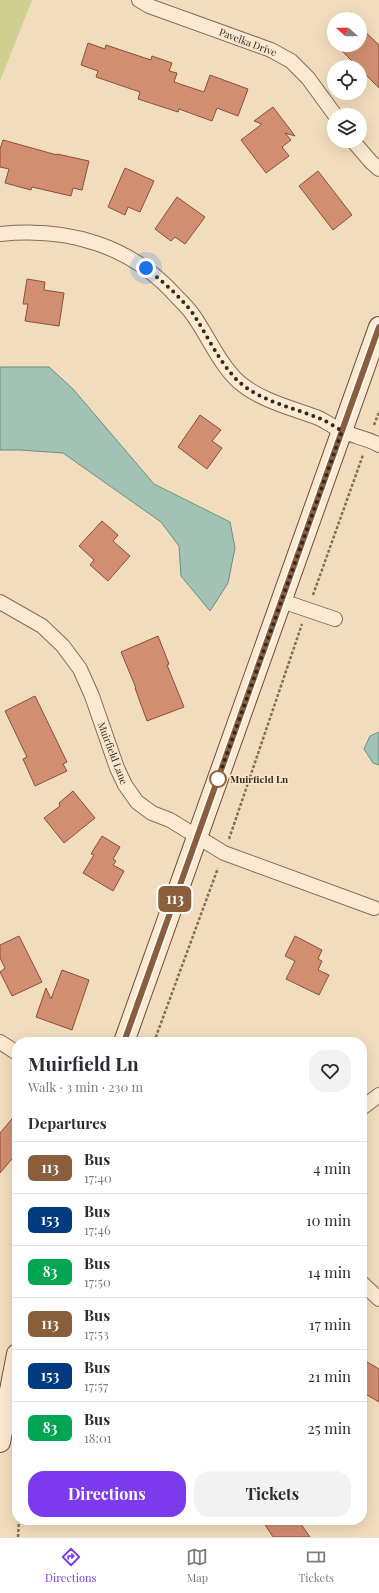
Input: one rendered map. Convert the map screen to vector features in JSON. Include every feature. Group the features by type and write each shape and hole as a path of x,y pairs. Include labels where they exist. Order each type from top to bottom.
{"street":[{"name":"Pavelka Drive","path":"138,0 149,6 271,50 291,61 308,78 330,108"},
{"path":"359,148 379,169"},
{"path":"0,234 24,232 64,234 101,244 136,260 167,284 192,314 224,365 239,382 258,394 277,403 323,419 342,431 374,442"},
{"path":"126,1037 379,327"},
{"path":"282,601 334,619"},
{"name":"Muirfield Lane","path":"0,602 42,626 63,646 80,669 92,696 117,768 125,785 137,802 152,813 170,820 197,838 224,853 374,908"},
{"path":"0,1042 12,1050"},
{"path":"367,1104 379,1095"},
{"path":"367,1288 379,1299"},
{"path":"0,1442 12,1379"}],"path":[{"path":"156,1037 224,853 307,610 374,442 379,412"},
{"path":"18,1537 19,1525"}],"green space":[{"path":"0,0 32,0 0,81"}],"shaded area":[{"path":"0,367 49,367 73,389 154,484 230,522 235,548 228,583 210,611 181,576 179,546 161,522 63,453 0,450"},
{"path":"379,732 379,765 373,763 364,749 370,736"}],"building":[{"path":"367,34 379,45 379,88 367,76 367,60 351,60 343,52 367,52"},
{"path":"88,43 105,49 106,45 151,60 152,56 172,63 169,71 177,73 174,82 204,92 210,75 248,89 238,116 217,108 212,121 179,109 178,112 138,99 140,92 96,77 98,71 81,65"},
{"path":"273,107 295,136 285,133 291,140 282,147 289,156 266,173 241,140 262,124 254,121"},
{"path":"3,140 57,155 89,161 82,190 73,188 71,196 32,187 31,190 5,183 9,169 0,167 0,149"},
{"path":"125,168 154,181 140,212 128,207 125,215 108,207"},
{"path":"318,171 352,215 333,230 299,186"},
{"path":"177,197 205,217 185,244 175,237 171,241 155,229"},
{"path":"27,279 45,282 44,290 64,293 59,326 25,321 28,304 23,304"},
{"path":"200,415 221,430 212,441 222,448 207,469 178,447"},
{"path":"102,521 118,535 113,541 130,556 108,581 90,565 94,560 79,546"},
{"path":"158,636 169,664 167,665 184,707 147,721 136,688 121,652"},
{"path":"35,696 67,762 63,764 67,771 35,786 23,759 27,757 5,711"},
{"path":"73,791 95,818 64,843 44,818 60,806 59,803"},
{"path":"102,836 120,847 113,859 116,861 113,865 124,871 113,891 83,873 94,855 91,854"},
{"path":"19,936 42,982 12,996 0,972 5,968 0,958 0,945"},
{"path":"295,936 322,950 318,959 322,961 318,970 329,975 319,995 286,979 295,961 285,956"},
{"path":"62,970 89,980 72,1030 36,1017 46,988 51,999"},
{"path":"12,1119 12,1159 0,1173 0,1133"},
{"path":"367,1362 379,1369 379,1402 367,1395"},
{"path":"265,1525 302,1525 310,1537 273,1537"}],"bus line":[{"name":"113","path":"126,1037 379,327"}],"place":[{"name":"Muirfield Ln","path":"218,779"}],"route":[{"path":"146,268 167,284 192,314 224,365 239,382 258,394 277,403 323,419 342,431 218,779"}]}
